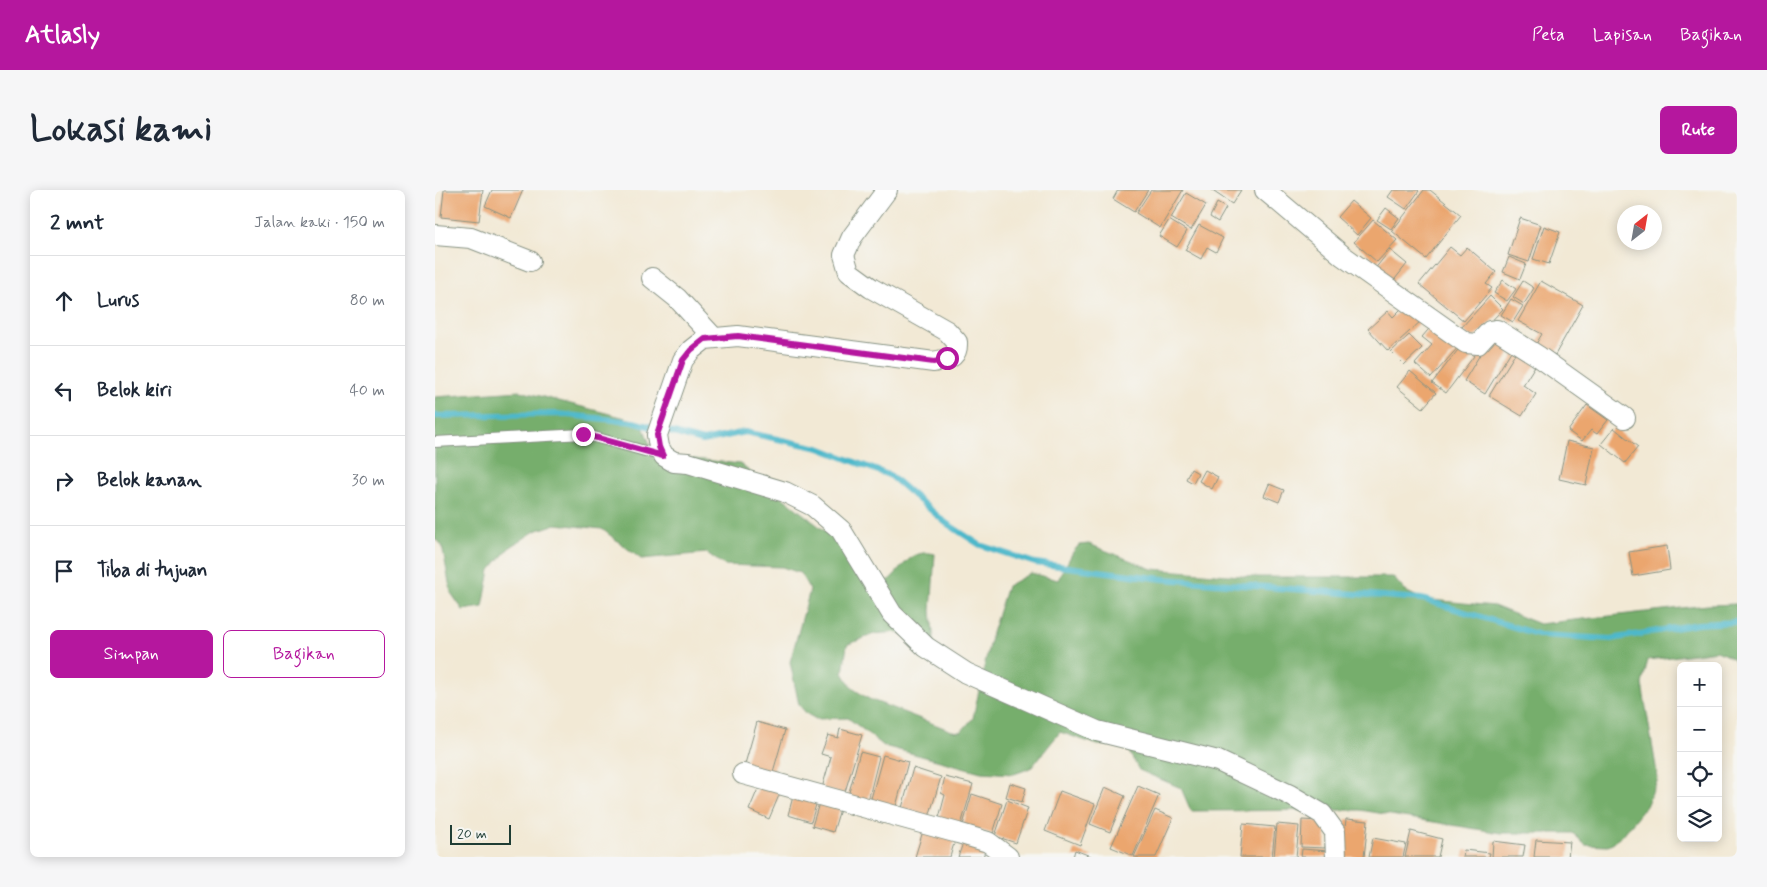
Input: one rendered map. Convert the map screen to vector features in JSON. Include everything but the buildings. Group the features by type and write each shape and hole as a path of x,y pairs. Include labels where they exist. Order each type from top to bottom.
{"street":[{"path":"887,190 852,237 844,256 849,272 871,288 947,331 957,342 957,350 953,356 934,362 738,336 705,339 697,344 683,360 657,435 663,456 674,462 688,463 785,492 813,506 841,530 892,614 925,647 966,673 1097,730 1217,760 1290,796 1322,814 1335,832 1336,857"},
{"path":"1265,190 1343,256 1466,344 1479,344 1490,331 1497,330 1538,356 1625,418"},
{"path":"435,235 471,238 530,261"},
{"path":"652,278 677,298 714,338"},
{"path":"743,774 988,842 1008,857"}],"lane":[{"path":"435,442 583,434 663,456"}],"green space":[{"path":"520,391 641,422 652,449 668,456 740,464 830,535 872,591 887,582 914,556 927,553 935,554 931,611 934,644 897,632 874,634 847,645 843,673 852,688 869,699 952,731 961,732 973,718 991,636 1007,586 1031,573 1058,580 1073,552 1079,545 1089,544 1152,569 1253,577 1393,577 1405,591 1422,599 1494,606 1539,624 1708,605 1737,604 1737,665 1734,659 1717,651 1648,660 1642,684 1658,779 1646,806 1622,836 1608,846 1585,845 1573,833 1501,833 1360,810 1191,811 1181,788 1139,770 1125,745 1098,745 1060,732 1031,768 1014,774 981,772 884,746 848,718 816,719 807,714 799,705 790,662 810,590 800,573 782,567 724,565 707,553 641,559 602,529 556,524 535,531 509,548 490,570 483,607 463,610 451,593 442,545 435,539 435,397"}],"waterway":[{"path":"435,416 558,414 633,422 703,441 745,432 819,448 891,476 946,523 980,545 1035,563 1163,579 1422,599 1540,635 1611,639 1698,624 1737,622"}],"route":[{"path":"583,434 663,456 657,435 662,415 683,360 697,344 705,339 738,336 934,362 947,358"}]}
